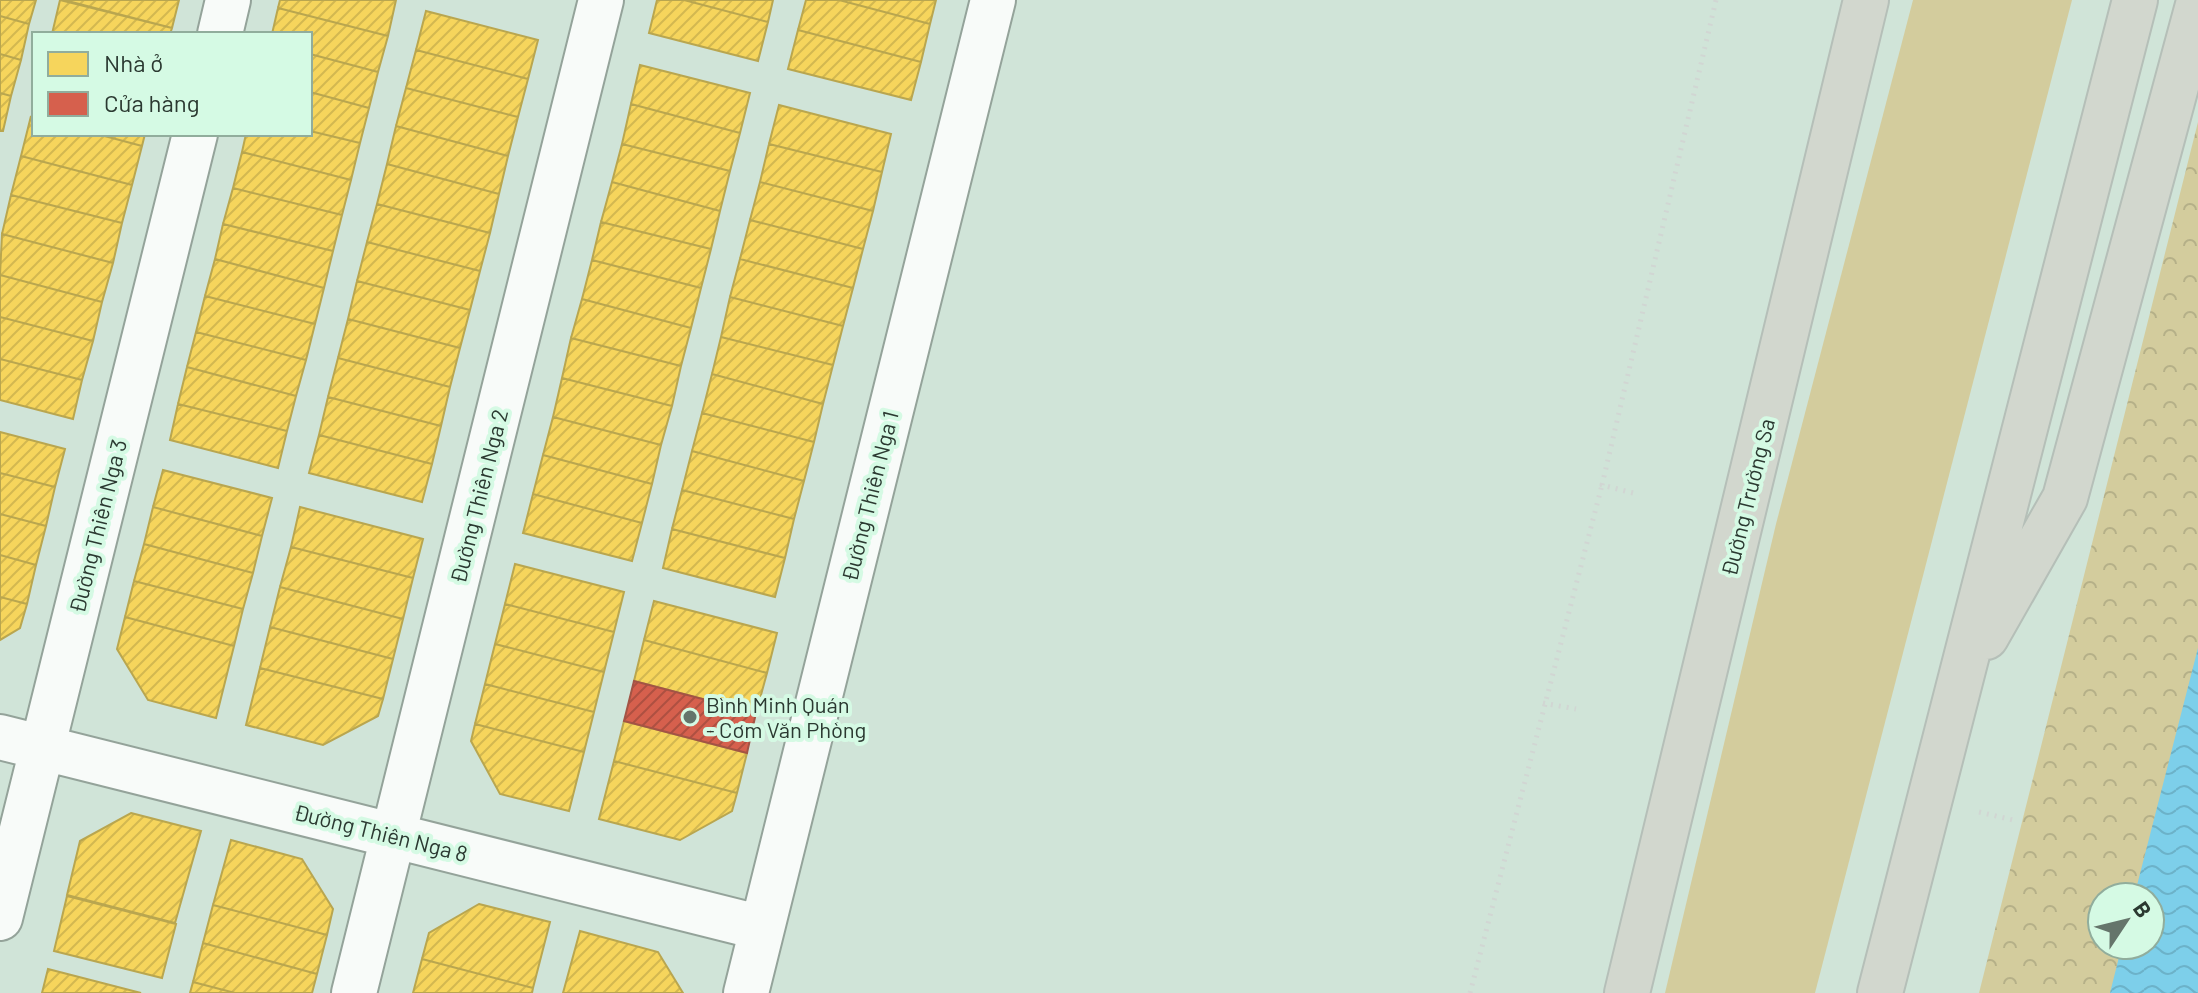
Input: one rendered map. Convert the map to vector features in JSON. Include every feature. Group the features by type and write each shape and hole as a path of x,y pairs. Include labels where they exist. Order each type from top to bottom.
{"highway":[{"name":"Đường Trường Sa","path":"1627,993 1866,0"},
{"path":"1880,993 2135,0"},
{"path":"1959,685 2065,498 2196,24"}],"street":[{"path":"220,32 228,0"},
{"name":"Đường Thiên Nga 2","path":"354,993 601,0"},
{"name":"Đường Thiên Nga 1","path":"746,993 993,0"},
{"name":"Đường Thiên Nga 3","path":"0,918 195,136"},
{"name":"Đường Thiên Nga 8","path":"0,737 762,928"}],"path":[{"path":"1470,993 1602,485 1716,0"},
{"path":"1602,485 1633,493"},
{"path":"1543,703 1576,709"}],"green space":[{"path":"1913,0 2072,0 1815,993 1665,993 1776,524"},
{"path":"2198,122 2198,993 1979,993"}],"water":[{"path":"2198,648 2198,993 2110,993 2118,961 2166,961 2166,881 2138,881"}],"building: Nhà ở":[{"path":"0,0 36,0 29,24 0,16"},
{"path":"60,0 172,28 171,32 52,32"},
{"path":"64,0 179,0 172,28"},
{"path":"280,0 396,0 388,36 278,8"},
{"path":"657,0 684,0 768,22 758,61 649,33"},
{"path":"684,0 773,0 768,22"},
{"path":"806,0 839,0 930,24 921,62 798,30"},
{"path":"839,0 936,0 930,24"},
{"path":"278,8 388,36 378,72 312,55 312,32 272,32"},
{"path":"426,11 538,40 528,79 416,50"},
{"path":"0,16 29,24 21,60 0,54"},
{"path":"798,30 921,62 911,100 788,69"},
{"path":"416,50 528,79 518,117 406,88"},
{"path":"0,54 21,60 11,96 0,93"},
{"path":"312,55 378,72 369,108 312,93"},
{"path":"640,65 750,93 740,133 631,104"},
{"path":"406,88 518,117 508,156 396,126"},
{"path":"0,93 11,96 3,131 0,131"},
{"path":"312,93 369,108 360,143 312,131"},
{"path":"631,104 740,133 730,171 622,144"},
{"path":"779,105 891,134 882,172 769,144"},
{"path":"31,116 32,136 104,136 142,146 132,185 21,156"},
{"path":"396,126 508,156 499,194 387,164"},
{"path":"312,131 360,143 351,180 242,152 246,136 312,136"},
{"path":"104,136 144,136 142,146"},
{"path":"622,144 730,171 720,211 612,182"},
{"path":"769,144 882,172 873,211 760,182"},
{"path":"242,152 351,180 342,215 233,188"},
{"path":"21,156 132,185 122,223 11,195"},
{"path":"387,164 499,194 490,233 377,204"},
{"path":"612,182 720,211 711,249 601,222"},
{"path":"760,182 873,211 863,249 750,220"},
{"path":"233,188 342,215 333,251 223,224"},
{"path":"11,195 122,223 113,263 2,234"},
{"path":"377,204 490,233 480,271 367,242"},
{"path":"750,220 863,249 853,288 740,259"},
{"path":"601,222 711,249 701,288 592,260"},
{"path":"223,224 333,251 324,288 215,259"},
{"path":"2,234 113,263 102,302 0,275"},
{"path":"367,242 480,271 470,310 357,281"},
{"path":"215,259 324,288 315,324 205,296"},
{"path":"740,259 853,288 843,326 730,297"},
{"path":"592,260 701,288 691,328 582,299"},
{"path":"0,275 102,302 93,341 0,317"},
{"path":"357,281 470,310 460,348 348,319"},
{"path":"205,296 315,324 306,360 196,332"},
{"path":"730,297 843,326 833,365 721,337"},
{"path":"582,299 691,328 681,366 571,338"},
{"path":"0,317 93,341 82,380 0,359"},
{"path":"348,319 460,348 450,387 338,358"},
{"path":"196,332 306,360 296,396 187,367"},
{"path":"721,337 833,365 823,404 712,374"},
{"path":"571,338 681,366 672,406 562,378"},
{"path":"338,358 450,387 441,426 328,397"},
{"path":"0,359 82,380 73,419 0,400"},
{"path":"187,367 296,396 287,431 178,404"},
{"path":"712,374 823,404 814,442 702,413"},
{"path":"562,378 672,406 661,445 553,417"},
{"path":"328,397 441,426 432,464 319,435"},
{"path":"178,404 287,431 278,468 170,440"},
{"path":"702,413 814,442 804,481 692,451"},
{"path":"553,417 661,445 652,484 543,455"},
{"path":"0,432 65,449 55,487 0,473"},
{"path":"319,435 432,464 422,502 309,473"},
{"path":"692,451 804,481 794,519 682,490"},
{"path":"543,455 652,484 642,523 533,494"},
{"path":"163,470 272,498 262,536 153,507"},
{"path":"0,473 55,487 46,526 0,514"},
{"path":"682,490 794,519 785,558 672,529"},
{"path":"533,494 642,523 632,561 523,533"},
{"path":"153,507 262,536 253,573 144,544"},
{"path":"300,507 423,539 413,578 291,547"},
{"path":"0,514 46,526 36,565 0,555"},
{"path":"672,529 785,558 775,597 663,568"},
{"path":"144,544 253,573 243,609 134,581"},
{"path":"291,547 413,578 403,619 280,587"},
{"path":"0,555 36,565 27,604 0,597"},
{"path":"515,564 624,592 614,632 505,604"},
{"path":"134,581 243,609 234,646 125,617"},
{"path":"280,587 403,619 393,659 270,627"},
{"path":"0,597 27,604 20,628 0,640"},
{"path":"654,601 777,633 767,673 644,640"},
{"path":"505,604 614,632 604,672 495,644"},
{"path":"125,617 234,646 216,718 148,700 117,649"},
{"path":"270,627 393,659 383,699 260,668"},
{"path":"644,640 767,673 756,713 634,681"},
{"path":"495,644 604,672 594,712 485,684"},
{"path":"260,668 383,699 378,716 323,745 246,725"},
{"path":"485,684 594,712 584,752 475,724"},
{"path":"624,721 747,753 737,793 614,761"},
{"path":"475,724 584,752 569,811 500,794 471,741"},
{"path":"614,761 737,793 732,811 680,840 599,819"},
{"path":"131,813 201,831 175,923 67,895 80,841"},
{"path":"231,840 302,859 333,909 327,935 213,905"},
{"path":"67,896 176,924 162,978 54,951"},
{"path":"479,904 550,922 533,988 422,959 429,933"},
{"path":"213,905 327,935 317,974 203,943"},
{"path":"580,931 658,952 683,993 563,993"},
{"path":"203,943 317,974 312,993 235,993 193,982"},
{"path":"422,959 533,988 532,993 413,993"},
{"path":"48,969 141,993 42,993"},
{"path":"193,982 235,993 190,993"}],"building: Cửa hàng":[{"name":"Bình Minh Quán - Cơm Văn Phòng","path":"634,681 756,713 747,753 624,721"}],"place":[{"name":"Bình Minh Quán - Cơm Văn Phòng","path":"690,717"}]}
